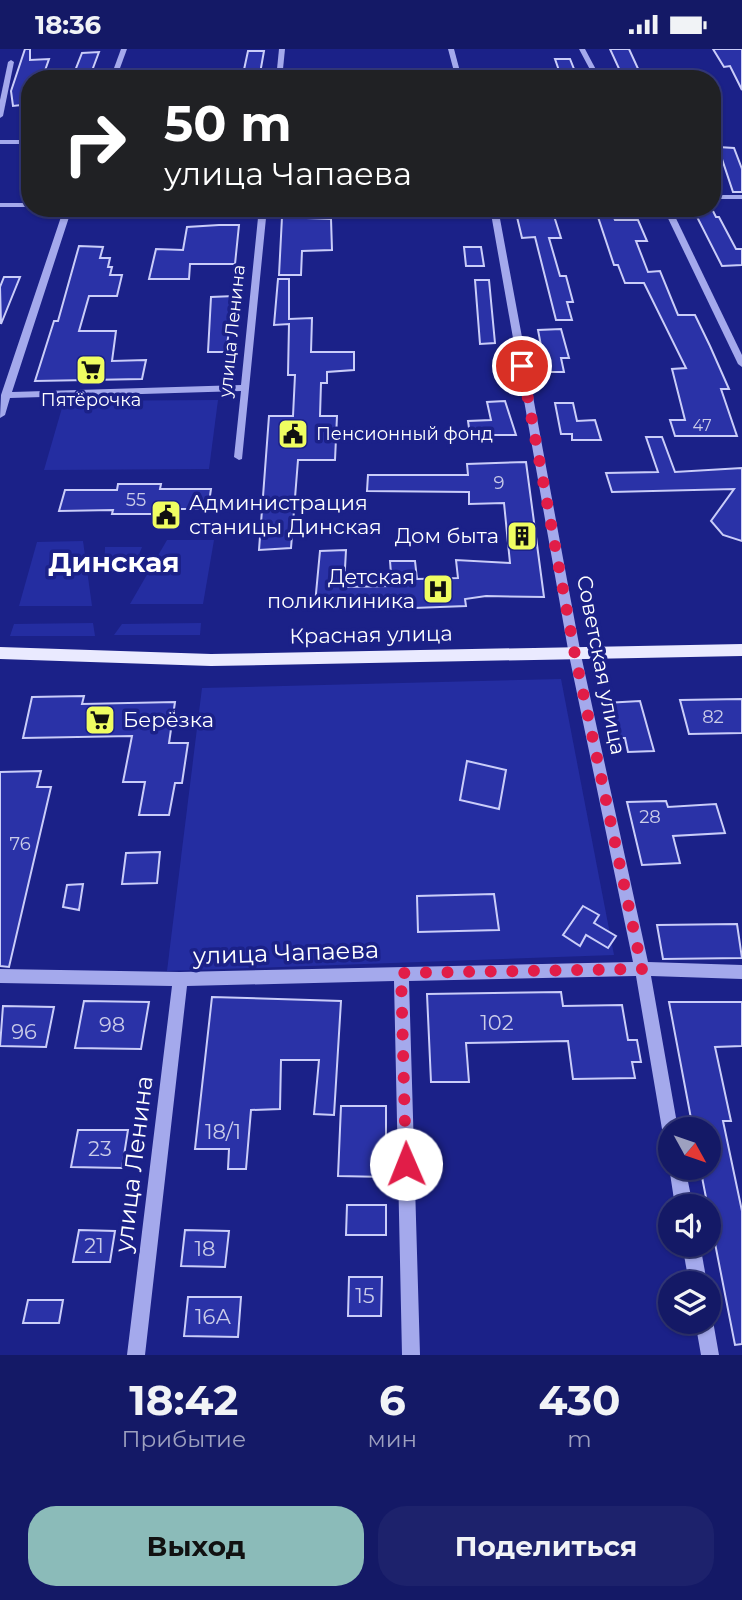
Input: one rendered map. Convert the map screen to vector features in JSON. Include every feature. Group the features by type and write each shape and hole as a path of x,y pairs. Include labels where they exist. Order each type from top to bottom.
{"main road":[{"name":"Красная улица","path":"0,653 211,660 742,650"}],"street":[{"path":"116,70 124,49"},
{"path":"280,70 282,49"},
{"path":"451,49 457,70"},
{"path":"582,49 593,70"},
{"path":"0,116 11,62"},
{"path":"0,142 21,142"},
{"path":"721,197 742,197"},
{"path":"0,205 21,205"},
{"path":"0,415 65,217"},
{"name":"улица Ленина","path":"239,457 262,217"},
{"name":"Советская улица","path":"496,217 575,655 642,969 668,1117"},
{"path":"671,217 742,364"},
{"path":"6,395 245,388"},
{"name":"улица Чапаева","path":"0,976 180,979 642,969 742,972"},
{"path":"401,973 411,1355"},
{"name":"улица Ленина","path":"136,1355 180,979"},
{"path":"706,1334 710,1355"}],"shaded area":[{"path":"218,400 209,469 44,470 64,401"},
{"path":"167,540 214,540 203,604 130,604"},
{"path":"83,541 92,606 19,606 37,542"},
{"path":"105,547 142,547 132,573 104,573"},
{"path":"93,623 95,636 10,636 14,624"},
{"path":"201,623 200,635 114,635 122,624"},
{"path":"561,679 614,955 167,971 202,688"}],"building":[{"path":"25,49 30,49 30,60 49,59 45,70 21,70 21,105 13,106 11,91"},
{"path":"610,49 629,49 639,70 620,70"},
{"path":"713,49 742,49 742,90 730,66 724,67"},
{"path":"248,51 264,51 261,70 244,70"},
{"path":"99,52 92,70 75,70 82,53"},
{"path":"555,59 570,59 574,70 559,70"},
{"path":"721,147 734,148 742,169 742,192 733,192 721,156"},
{"path":"282,217 331,219 332,250 302,251 301,275 279,275"},
{"path":"517,217 554,217 561,238 549,238 560,276 566,276 573,302 567,302 572,320 556,320 535,237 522,238"},
{"path":"598,217 638,220 647,241 636,241 648,272 660,271 678,315 695,315 710,346 729,389 721,389 737,436 675,436 670,420 685,420 672,369 686,368 644,283 625,283 618,265 614,265"},
{"path":"697,217 719,217 736,249 742,249 742,265 722,266"},
{"path":"239,225 235,264 190,264 189,279 149,279 156,249 183,250 187,227"},
{"path":"79,246 103,247 100,258 110,258 110,275 122,275 117,296 89,296 79,331 116,331 112,361 146,360 142,379 35,381 54,321 58,321"},
{"path":"464,247 481,247 484,266 466,266"},
{"path":"4,277 20,277 1,324 0,287"},
{"path":"278,279 289,279 289,319 312,318 311,352 354,352 354,370 327,372 327,383 321,383 320,416 337,416 335,460 298,460 291,548 259,550 269,416 293,416 295,375 288,375 289,324 274,325"},
{"path":"475,280 489,280 495,343 480,344"},
{"path":"234,296 226,352 208,352 211,297"},
{"path":"561,329 569,358 561,358 564,372 546,372 538,330"},
{"path":"505,401 516,435 470,435 468,421 491,420 487,402"},
{"path":"555,403 573,403 577,421 595,420 601,440 572,440 572,434 561,434"},
{"path":"646,437 662,437 675,472 742,468 742,541 723,535 711,521 734,489 612,492 606,473 658,472"},
{"path":"526,462 544,597 486,596 465,599 466,606 414,608 414,601 315,604 320,551 346,550 344,587 392,586 390,561 415,561 417,579 458,578 456,560 510,563 504,503 469,504 469,492 367,491 368,475 468,475 467,464"},
{"path":"118,484 161,484 160,489 211,489 208,509 157,509 156,514 112,514 113,510 59,511 65,490 117,490"},
{"name":"Берёзка","path":"84,696 82,704 175,702 169,743 188,743 182,783 175,783 169,815 139,815 145,782 123,782 132,736 23,738 32,697"},
{"path":"742,699 742,733 689,734 680,700"},
{"path":"640,701 654,751 628,752 625,738 614,738 605,703"},
{"path":"467,761 506,770 499,809 460,800"},
{"path":"41,771 37,787 51,787 9,967 0,966 0,772"},
{"path":"666,801 668,807 716,804 725,833 673,836 680,863 642,865 627,802"},
{"path":"160,852 157,883 122,884 126,853"},
{"path":"83,884 79,910 63,907 67,885"},
{"path":"494,894 499,930 418,932 417,896"},
{"path":"583,906 599,915 594,923 616,936 608,948 586,935 580,946 563,935"},
{"path":"737,924 742,958 663,959 657,925"},
{"path":"561,992 563,1006 622,1005 628,1040 637,1040 641,1062 632,1062 635,1078 573,1079 568,1041 466,1043 469,1082 431,1082 427,994"},
{"path":"212,997 341,1001 334,1115 314,1114 319,1060 281,1060 280,1109 251,1110 246,1169 228,1169 229,1149 195,1149"},
{"path":"84,1001 149,1002 141,1049 75,1048"},
{"path":"669,1002 742,1002 742,1046 715,1047 731,1121 723,1121 742,1211 742,1344 735,1345 718,1257 721,1257 721,1194 705,1194 703,1180 721,1180 721,1117 691,1117"},
{"path":"3,1006 54,1007 46,1047 0,1046"},
{"path":"341,1106 386,1106 386,1177 338,1176"},
{"path":"78,1130 128,1130 122,1168 71,1167"},
{"path":"347,1205 386,1205 386,1235 346,1235"},
{"path":"79,1230 115,1231 110,1262 73,1262"},
{"path":"185,1230 229,1231 225,1267 181,1266"},
{"path":"349,1277 382,1277 381,1316 348,1316"},
{"path":"188,1297 241,1297 238,1337 184,1336"},
{"path":"28,1300 63,1300 59,1323 23,1323"}],"place":[{"name":"Пятёрочка","path":"91,370"},
{"name":"Пенсионный фонд","path":"293,434"},
{"name":"Администрация станицы Динская","path":"166,515"},
{"name":"Дом быта","path":"522,536"},
{"name":"Детская поликлиника","path":"438,589"},
{"name":"Берёзка","path":"100,720"}],"district":[{"name":"Динская","path":"114,562"}],"route":[{"path":"406,1164 401,973 642,969 575,655 522,366"}]}
